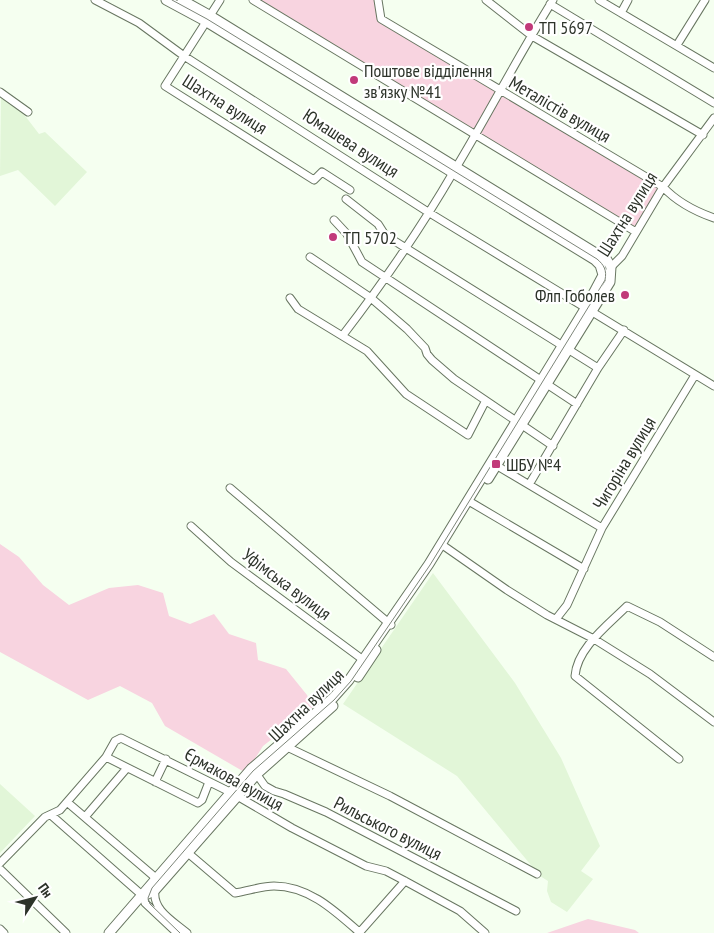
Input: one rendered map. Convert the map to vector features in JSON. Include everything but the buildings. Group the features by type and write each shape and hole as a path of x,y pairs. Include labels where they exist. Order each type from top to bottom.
{"main road":[{"name":"Юмашева вулиця","path":"166,0 207,18"},
{"name":"Юмашева вулиця","path":"182,0 207,18 455,171 601,255 607,269"},
{"name":"Шахтна вулиця","path":"109,933 254,771 337,703 354,684 365,661 472,503 543,382 589,309 610,282 607,269"},
{"name":"Шахтна вулиця","path":"443,545 495,464"},
{"name":"Шахтна вулиця","path":"143,896 154,895 233,794"}],"street":[{"name":"Юмашева вулиця","path":"95,0 139,24 184,56 428,212 714,386"},
{"name":"Шахтна вулиця","path":"220,0 165,86 314,180 322,172 350,190"},
{"path":"253,0 636,232"},
{"name":"Металістів вулиця","path":"378,0 381,19 663,187 675,199 701,214 714,218"},
{"path":"486,0 532,36 703,135"},
{"path":"599,0 714,68"},
{"path":"621,13 628,0"},
{"path":"677,46 705,0"},
{"path":"343,335 385,278 455,171 499,90 552,2 706,96 714,103"},
{"path":"0,92 28,112"},
{"name":"Шахтна вулиця","path":"607,269 622,256 663,187 703,135 711,129 714,118"},
{"path":"346,199 378,224 385,235 598,368"},
{"path":"334,220 347,234 362,262 577,404"},
{"path":"310,257 371,298 407,329 425,348 432,360 485,402 552,446"},
{"path":"290,298 298,309 368,351 406,394 468,435 485,402"},
{"path":"530,483 598,368 624,330"},
{"name":"Чигоріна вулиця","path":"556,619 567,605 602,528 696,375"},
{"path":"495,464 530,483 602,528"},
{"path":"230,488 390,624"},
{"path":"472,503 584,569"},
{"name":"Уфімська вулиця","path":"191,526 231,562 365,661"},
{"path":"443,545 506,590 594,639 650,674 714,722"},
{"path":"679,759 576,676 576,665 594,639 627,606 660,622 714,657"},
{"name":"Єрмакова вулиця","path":"0,863 45,817 60,810 106,757 114,741 120,738 166,759 366,866 386,871 405,881 460,911 485,933"},
{"name":"Рильського вулиця","path":"284,745 390,796 537,874"},
{"path":"106,757 198,803 202,800 209,782"},
{"path":"155,782 166,759"},
{"path":"84,817 127,768"},
{"name":"Рильського вулиця","path":"254,771 265,786 274,792 284,794 326,812 516,911"},
{"path":"67,802 157,879"},
{"path":"51,815 143,896 145,903 177,933"},
{"path":"188,853 235,892 274,886 302,891 329,905 359,933 405,881"},
{"path":"0,869 66,933"},
{"path":"154,895 157,906 187,933"},
{"path":"0,929 4,933"}],"shaded area":[{"path":"257,0 376,0 379,21 659,188 635,229 355,57"},
{"path":"1,91 26,117 39,134 45,132 87,172 55,206 18,170 0,176"},
{"path":"0,544 19,557 43,585 69,605 109,588 138,585 163,593 169,616 190,624 214,614 229,634 256,643 258,660 286,669 307,695 313,707 263,746 246,773 165,726 152,703 120,686 88,700 0,652"},
{"path":"433,573 515,683 561,758 600,846 581,871 593,879 567,912 551,902 547,891 548,881 540,876 457,776 343,704"},
{"path":"0,784 35,816 0,853"},
{"path":"588,919 635,930 639,933 547,933"}],"tram line":[{"path":"172,0 207,19 597,259 606,273 605,280 430,565 351,681 334,700 253,771 152,888 148,898 150,904 180,933"}],"place":[{"name":"ТП 5697","path":"529,27"},
{"name":"Поштове відділення зв'язку №41","path":"354,80"},
{"name":"ТП 5702","path":"333,237"},
{"name":"Флп Гоболев","path":"625,295"},
{"name":"ШБУ №4","path":"496,464"}]}
